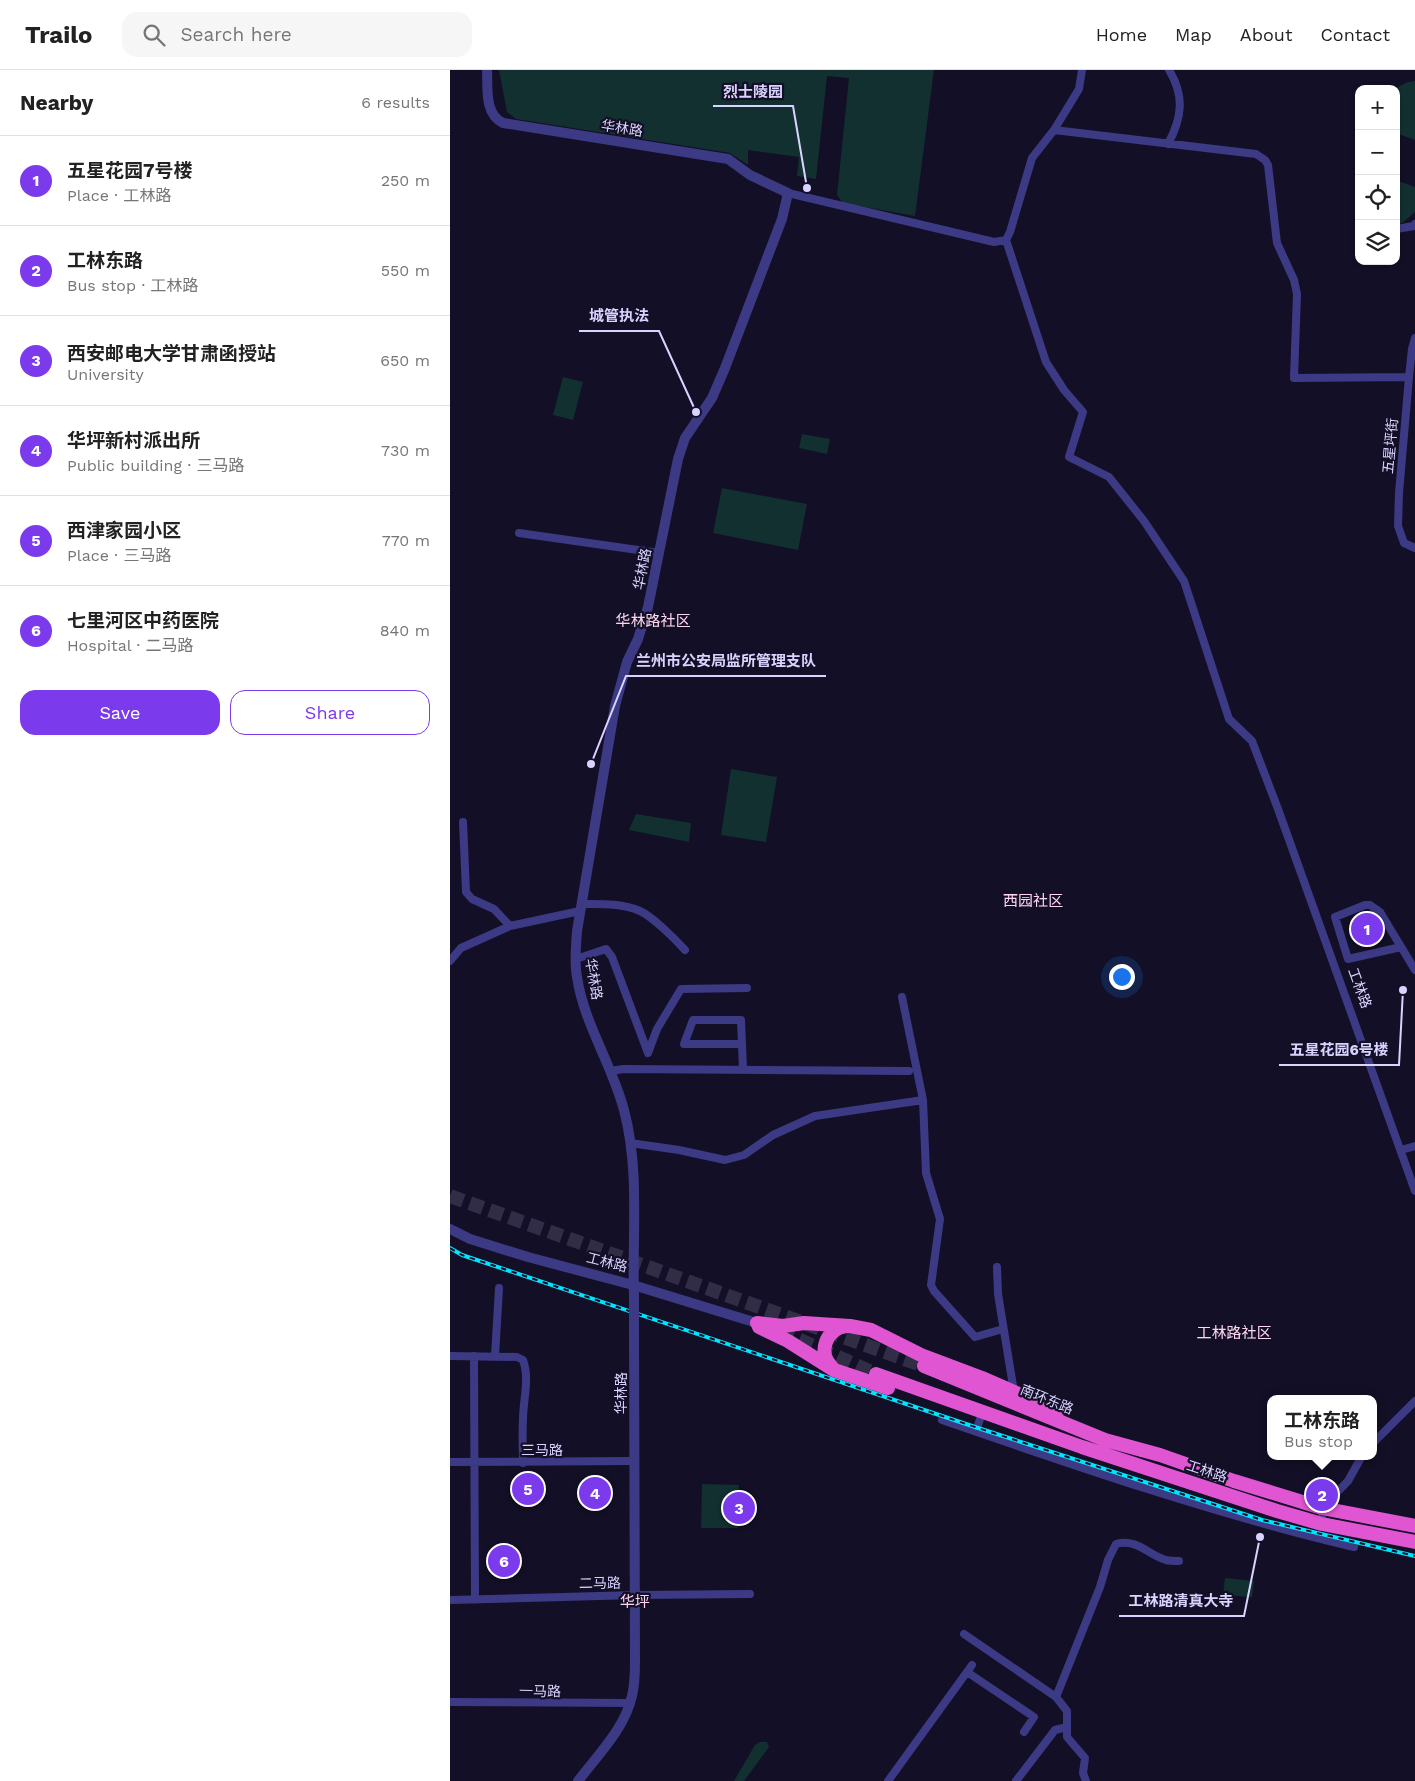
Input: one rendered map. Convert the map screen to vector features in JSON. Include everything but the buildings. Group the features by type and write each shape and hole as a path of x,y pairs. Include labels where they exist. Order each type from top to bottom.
{"highway":[{"path":"757,1323 783,1326 804,1323 850,1326 871,1330 921,1355 1014,1392 1160,1455"},
{"path":"757,1323 759,1327 788,1341 834,1370 978,1425 1049,1442 1082,1447"},
{"path":"834,1370 825,1357 825,1342 835,1330 850,1326"},
{"name":"南环东路","path":"924,1366 1105,1440 1160,1455"},
{"path":"876,1374 1082,1447"},
{"name":"工林路","path":"1082,1447 1322,1524 1415,1542"},
{"name":"工林路","path":"1160,1455 1234,1481 1322,1508 1415,1526"}],"street":[{"name":"华林路","path":"487,70 490,111 497,120 503,123 728,159 750,175 788,193 994,242 1006,240"},
{"path":"1006,240 1032,158 1054,130 1079,89 1082,70"},
{"path":"1168,70 1176,81 1181,101 1177,127 1168,144"},
{"path":"1054,130 1256,154 1265,160 1268,164 1278,243 1294,280 1297,294 1294,378 1409,377"},
{"name":"华林路","path":"578,1781 618,1729 630,1703 634,1684 635,1661 634,1242 630,1143 624,1110 611,1071 592,1030 580,992 576,959 581,908 615,706 628,662 643,626 681,447 719,384 782,219 788,193"},
{"path":"1400,228 1415,226"},
{"name":"工林路","path":"1006,240 1046,362 1064,390 1083,412 1069,457 1109,477 1144,521 1184,581 1229,720 1252,741 1278,809 1415,1191"},
{"name":"五星坪街","path":"1415,338 1412,349 1398,493 1398,526 1404,543 1415,548"},
{"path":"519,532 659,554"},
{"path":"463,822 466,892 472,899 494,909 510,926"},
{"path":"450,961 461,948 510,926 581,908 610,904 640,911 673,936 685,950"},
{"path":"1401,946 1348,959 1335,917 1365,905 1370,905 1380,912 1401,946 1415,970"},
{"path":"576,959 606,949 612,957 648,1053 657,1029 681,989 747,988"},
{"path":"902,997 923,1100 926,1173 940,1219 931,1285 934,1292 975,1337 1003,1329"},
{"path":"742,1044 684,1044 693,1020 741,1020 742,1044 743,1070"},
{"path":"611,1071 623,1069 909,1071"},
{"path":"630,1143 679,1150 725,1160 744,1156 773,1135 816,1116 923,1100"},
{"path":"1401,1150 1415,1146"},
{"name":"工林路","path":"450,1229 470,1239 528,1257 633,1285 757,1323"},
{"path":"997,1267 998,1294 1014,1392"},
{"path":"495,1356 499,1288"},
{"path":"450,1356 517,1357 523,1360 526,1367 526,1403 523,1417 523,1463"},
{"path":"474,1356 475,1600"},
{"path":"1377,1439 1415,1401"},
{"path":"942,1420 978,1425 1217,1512 1284,1531 1354,1547"},
{"path":"1322,1524 1322,1508 1348,1481 1360,1460"},
{"name":"三马路","path":"450,1462 634,1462"},
{"path":"1056,1697 1100,1587 1108,1560 1116,1544 1122,1542 1134,1544 1167,1560 1178,1561"},
{"name":"二马路","path":"450,1600 750,1594"},
{"path":"964,1634 1056,1697 1067,1711 1067,1737 1085,1758 1082,1774 1086,1781"},
{"path":"888,1781 969,1669 1034,1717 1024,1732"},
{"name":"一马路","path":"450,1702 630,1703"},
{"path":"1016,1781 1055,1730 1067,1727"}],"green space":[{"path":"499,70 934,70 915,216 843,203 837,195 849,78 827,76 816,179 797,176 799,157 748,150 748,165 730,153 516,119 507,112"},
{"path":"1415,81 1415,140 1400,134 1400,86"},
{"path":"1400,181 1415,187 1415,212 1400,223"},
{"path":"563,377 583,382 573,420 553,415"},
{"path":"802,434 830,439 827,454 799,448"},
{"path":"722,488 807,504 798,550 713,533"},
{"path":"731,769 777,777 766,842 721,835"},
{"path":"636,814 691,823 689,842 629,830"},
{"path":"702,1484 739,1485 738,1528 701,1528"},
{"path":"1225,1578 1254,1581 1252,1597 1223,1595"},
{"path":"760,1742 767,1742 769,1747 744,1781 734,1781 755,1745"}],"tunnel":[{"path":"450,1196 924,1366"},
{"path":"780,1331 876,1374"}],"railway":[{"path":"450,1248 462,1255 978,1428 1262,1520 1415,1556"}],"place":[{"name":"烈士陵园","path":"807,188"},
{"name":"城管执法","path":"696,412"},
{"name":"兰州市公安局监所管理支队","path":"591,764"},
{"name":"五星花园7号楼","path":"1367,929"},
{"name":"五星花园6号楼","path":"1403,990"},
{"name":"西津家园小区","path":"528,1489"},
{"name":"华坪新村派出所","path":"595,1493"},
{"name":"工林东路","path":"1322,1495"},
{"name":"西安邮电大学甘肃函授站","path":"739,1508"},
{"name":"工林路清真大寺","path":"1260,1537"},
{"name":"七里河区中药医院","path":"504,1561"}],"district":[{"name":"华林路社区","path":"653,621"},
{"name":"西园社区","path":"1033,901"},
{"name":"工林路社区","path":"1234,1333"},
{"name":"华坪","path":"635,1602"}]}
